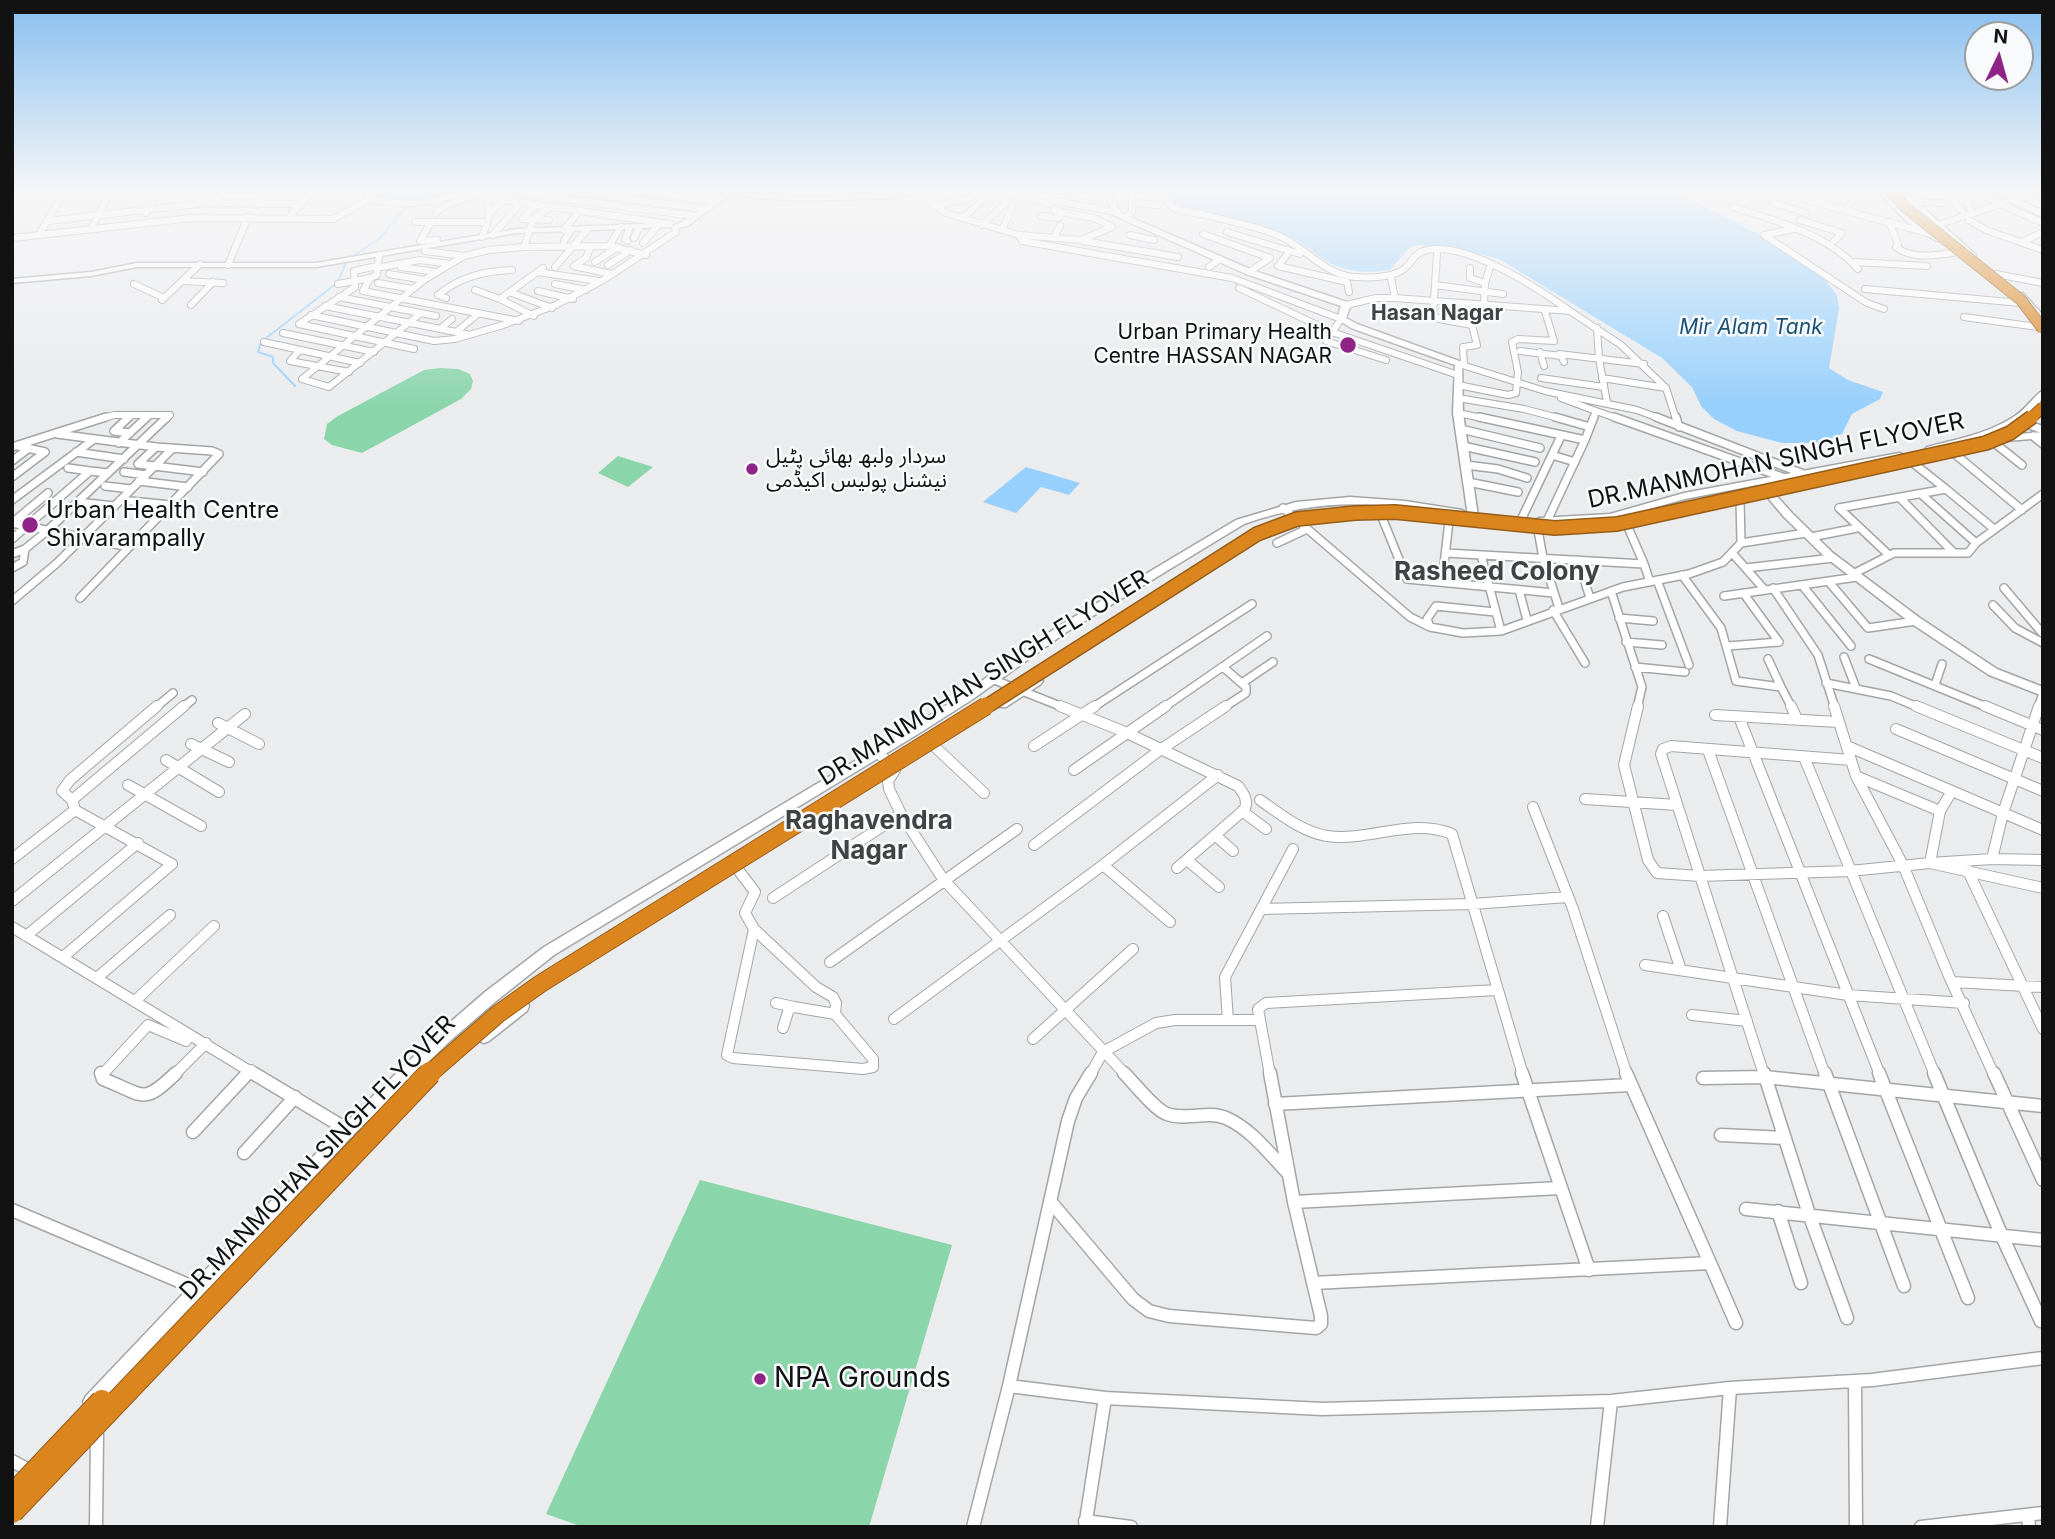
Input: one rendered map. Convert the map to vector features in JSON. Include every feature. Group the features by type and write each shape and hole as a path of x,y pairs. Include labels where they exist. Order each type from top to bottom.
{"highway":[{"path":"1975,263 2021,300 2042,325"},
{"name":"DR.MANMOHAN SINGH FLYOVER","path":"12,1496 416,1073 492,1006 570,953 1248,530 1300,514 1381,506 1521,522 1554,524 1604,521 2001,434 2021,423 2043,400"},
{"name":"DR.MANMOHAN SINGH FLYOVER","path":"12,1512 428,1075 498,1014 540,984 968,718 1257,534 1297,519 1354,513 1395,512 1555,528 1617,524 1986,443 2004,438 2043,408"}],"street":[{"path":"12,281 91,274 137,265 330,263"},
{"path":"338,284 377,275 378,263"},
{"path":"403,263 354,271 355,287 299,324 414,349"},
{"path":"441,263 450,264"},
{"path":"555,267 559,263"},
{"path":"577,263 571,266 611,274"},
{"path":"312,315 440,341 534,316 573,299 598,281 632,263"},
{"path":"1150,263 1232,278 1341,319 1370,334 1517,380 1785,478"},
{"path":"1209,267 1215,263"},
{"path":"1229,263 1346,305 1376,298 1395,298 1570,311"},
{"path":"1278,266 1280,263"},
{"path":"1317,263 1342,274 1390,275 1406,268 1408,263"},
{"path":"1436,263 1433,301 1435,318 1471,318"},
{"path":"1489,263 1501,266 1597,328 1644,364 1667,388 1679,427"},
{"path":"1807,263 1867,303 1884,309"},
{"path":"1852,263 1856,266 1927,266"},
{"path":"1973,263 2021,303 2042,325"},
{"path":"1983,263 2033,307 2042,325 2043,336"},
{"path":"134,284 163,299 200,264"},
{"path":"421,313 328,387 302,379 425,279 450,264"},
{"path":"1249,272 1263,264 1278,266 1348,283 1349,292"},
{"path":"401,267 436,272"},
{"path":"1484,305 1485,283 1490,267"},
{"path":"1470,268 1471,279 1485,283"},
{"path":"446,298 438,295 449,285 476,273 512,270"},
{"path":"500,299 512,293 540,270 598,281"},
{"path":"389,274 457,287"},
{"path":"1996,274 2043,283"},
{"path":"1300,290 1315,275"},
{"path":"370,278 363,291 520,321"},
{"path":"1391,278 1395,298"},
{"path":"1331,288 1334,279"},
{"path":"182,281 223,283"},
{"path":"191,305 213,282"},
{"path":"378,283 413,289"},
{"path":"555,284 586,290"},
{"path":"1435,285 1503,294"},
{"path":"1239,288 1332,332 1458,380 1512,395 1516,393 1518,372 1512,342 1518,339 1553,341 1545,311"},
{"path":"1852,292 1863,289 2021,303"},
{"path":"475,290 534,316"},
{"path":"538,291 573,299"},
{"path":"512,293 552,308"},
{"path":"339,297 437,317 426,326"},
{"path":"1288,311 1296,303"},
{"path":"1472,304 1471,318 1477,345 1463,347 1458,380 1458,413 1473,519"},
{"path":"1346,305 1341,319 1326,341 1386,360"},
{"path":"324,306 471,334"},
{"path":"456,332 479,313"},
{"path":"1964,317 2042,325"},
{"path":"440,329 452,319"},
{"path":"1597,328 1599,359 1607,402"},
{"path":"283,333 374,352"},
{"path":"264,342 360,363"},
{"path":"300,350 290,361 349,372"},
{"path":"1520,351 1644,364"},
{"path":"1541,352 1544,366"},
{"path":"1559,354 1564,362"},
{"path":"1541,378 1604,387"},
{"path":"1602,378 1667,388"},
{"path":"1545,391 1637,410 1801,473"},
{"path":"12,1524 219,1310 315,1206 368,1141 463,1052 540,991 1022,692 1245,547 1332,517 1381,515 1449,521 1547,521 1610,517 1684,496 1931,449 1990,433 2033,408 2043,393"},
{"path":"1458,398 1524,409 1590,427"},
{"path":"2037,432 2043,408"},
{"path":"1547,521 1596,411"},
{"path":"1458,413 1585,440"},
{"path":"12,554 25,549 48,530 170,416 114,415 14,446"},
{"path":"130,433 114,431 132,415"},
{"path":"119,443 150,415"},
{"path":"2015,419 2037,432 2043,444"},
{"path":"1461,429 1540,448"},
{"path":"12,1484 20,1465 80,1415 348,1130 445,1036 549,951 969,696 1061,630 1226,529 1268,511 1329,499 1366,499 1538,530 1627,525 1955,454 2037,432"},
{"path":"51,434 218,452 203,472 80,597"},
{"path":"1521,520 1561,436"},
{"path":"12,500 93,440"},
{"path":"2002,442 2022,465"},
{"path":"12,477 45,452 14,446"},
{"path":"1463,446 1535,462"},
{"path":"156,447 138,464 203,472"},
{"path":"12,461 29,448"},
{"path":"12,601 84,536 172,449"},
{"path":"76,452 124,459"},
{"path":"1955,454 2022,510"},
{"path":"1552,455 1575,462"},
{"path":"1913,463 1994,529"},
{"path":"1466,465 1498,469 1527,478"},
{"path":"68,468 108,473"},
{"path":"12,539 90,471"},
{"path":"124,472 146,475"},
{"path":"139,481 188,487"},
{"path":"1468,482 1518,492"},
{"path":"1759,482 1833,558 1916,621 1993,672 2043,692 2003,813 1993,859"},
{"path":"105,486 131,489"},
{"path":"1889,555 1839,508 1946,489"},
{"path":"12,523 48,494"},
{"path":"1922,494 1976,543"},
{"path":"1724,596 1829,582 1855,575 1889,555 1920,551 1968,553 1976,543 2043,494"},
{"path":"1283,508 1410,617 1430,627 1463,633 1501,631 1590,598 1723,562 1741,543 1740,499"},
{"path":"1901,499 1954,553"},
{"path":"77,502 171,505"},
{"path":"1381,515 1407,579 1554,593"},
{"path":"1442,582 1449,521"},
{"path":"12,523 129,547"},
{"path":"1627,525 1653,581 1687,669 1635,667"},
{"path":"1277,543 1303,526"},
{"path":"1741,543 1857,527"},
{"path":"1538,530 1556,609 1585,663"},
{"path":"12,568 23,562 25,549"},
{"path":"1446,554 1644,564"},
{"path":"1733,554 1768,589 1818,655 1856,776 1903,865 2008,1103 2038,1160 2043,1180"},
{"path":"1481,555 1501,631"},
{"path":"1746,568 1833,558"},
{"path":"1578,560 1590,598"},
{"path":"1682,575 1709,609 1728,646 1736,681 1780,687"},
{"path":"1829,582 1868,628 1916,621"},
{"path":"1802,585 1851,646"},
{"path":"2004,588 2042,639"},
{"path":"1520,590 1527,620"},
{"path":"1611,592 1642,687 1624,765 1651,868 1665,876 1700,877 1850,872 1903,865 1993,859 2043,860"},
{"path":"1728,646 1779,642 1744,594"},
{"path":"1034,746 1252,604"},
{"path":"1993,605 2015,628 2042,639"},
{"path":"1430,627 1427,619 1436,606 1495,612"},
{"path":"1619,618 1653,621"},
{"path":"1074,770 1125,732 1267,636"},
{"path":"1626,642 1662,645"},
{"path":"1844,657 1856,688"},
{"path":"1768,659 1797,719"},
{"path":"1869,659 2043,730"},
{"path":"1242,683 1273,662"},
{"path":"1935,685 1942,664"},
{"path":"1034,845 1160,750 1246,693 1246,687 1223,667"},
{"path":"992,679 1125,732 1238,786 1248,802 1242,811 1177,868"},
{"path":"1826,683 1891,696 2043,758"},
{"path":"63,957 172,864 106,827 73,805 62,791 70,779 173,694"},
{"path":"12,859 192,700"},
{"path":"12,901 201,749 222,726 245,714"},
{"path":"1715,715 1838,722"},
{"path":"1739,718 1968,1298"},
{"path":"222,726 260,744"},
{"path":"1896,729 2043,791"},
{"path":"191,744 229,762"},
{"path":"933,745 984,793"},
{"path":"1847,746 2043,830"},
{"path":"1847,1318 1809,1214 1661,754 1663,749 1671,747 1851,760"},
{"path":"1709,750 1751,874 1904,1286"},
{"path":"878,752 895,770"},
{"path":"1804,757 2001,1234 2041,1321"},
{"path":"166,760 219,792"},
{"path":"895,770 888,781 889,789 901,814 943,879 1103,1052 1164,1113 1176,1117 1216,1114 1227,1119 1240,1126 1288,1173"},
{"path":"894,1019 1103,865 1218,775"},
{"path":"1856,776 1940,811"},
{"path":"128,785 201,826"},
{"path":"1930,863 1940,811 1952,791"},
{"path":"1585,799 1677,805"},
{"path":"1260,800 1287,818 1327,836 1358,836 1417,829 1449,831 1527,1089 1589,1270"},
{"path":"1533,807 1567,897 1630,1085 1736,1323"},
{"path":"1242,811 1266,829"},
{"path":"774,814 790,834"},
{"path":"773,898 901,814"},
{"path":"830,962 943,879 1017,830"},
{"path":"1215,835 1233,851"},
{"path":"26,936 138,843"},
{"path":"716,849 755,892 745,913 754,929 816,987 833,997 836,1003 835,1014"},
{"path":"1228,1020 1225,977 1293,849"},
{"path":"1187,860 1219,887"},
{"path":"1966,861 1968,873 2043,1029"},
{"path":"1930,863 1968,873 1995,876 2042,890"},
{"path":"1103,865 1170,922"},
{"path":"1261,909 1472,904 1567,897"},
{"path":"98,977 170,915"},
{"path":"1663,916 1681,971"},
{"path":"135,1001 214,926"},
{"path":"12,928 98,977 348,1130"},
{"path":"754,929 727,1055 733,1058 863,1069 873,1067 873,1059 835,1014 776,1003"},
{"path":"1033,1040 1133,949"},
{"path":"1645,965 1848,995 1964,1003"},
{"path":"1953,982 2043,987"},
{"path":"1050,1201 1133,1299 1149,1311 1169,1317 1316,1328 1321,1324 1321,1316 1288,1173 1258,1009 1266,1003 1497,990"},
{"path":"783,1028 789,1009 794,1007"},
{"path":"1692,1015 1747,1021"},
{"path":"972,1527 1009,1386 1068,1121 1076,1098 1103,1052 1156,1023 1259,1020"},
{"path":"186,1041 148,1025 101,1073 103,1079 146,1096 154,1094 206,1043"},
{"path":"193,1132 251,1070"},
{"path":"1703,1078 1765,1077 2043,1106"},
{"path":"1275,1104 1630,1085"},
{"path":"244,1153 295,1097"},
{"path":"1721,1135 1785,1139"},
{"path":"1294,1202 1560,1188"},
{"path":"1746,1209 1939,1227 2043,1240"},
{"path":"12,1210 200,1290"},
{"path":"1778,1211 1801,1283"},
{"path":"1314,1283 1710,1263"},
{"path":"1009,1386 1105,1398 1322,1409 1612,1401 1730,1388 1855,1381 2043,1358"},
{"path":"1855,1381 1856,1527"},
{"path":"1720,1527 1730,1388"},
{"path":"1105,1398 1085,1524 1131,1527"},
{"path":"1597,1527 1612,1401"},
{"path":"80,1415 97,1434 96,1527"},
{"path":"1921,1527 2028,1521 2043,1513"}],"green space":[{"path":"458,369 470,374 473,381 471,389 461,399 362,453 332,445 324,439 327,424 338,416 424,370"},
{"path":"618,456 653,467 628,487 598,473"},
{"name":"NPA Grounds","path":"700,1180 952,1245 869,1527 583,1527 546,1514"}],"water":[{"path":"1329,263 1396,263 1390,270 1366,272"},
{"name":"Mir Alam Tank","path":"1505,263 1802,263 1826,281 1837,295 1839,309 1829,368 1848,380 1883,392 1880,399 1852,414 1842,434 1819,443 1782,443 1737,431 1714,419 1701,406 1692,387 1662,358"},
{"path":"1026,467 1080,483 1069,495 1041,487 1016,513 983,502"}],"waterway":[{"path":"295,386 273,363 273,357 258,352 261,342 337,283 346,263"}],"place":[{"name":"Urban Primary Health Centre HASSAN NAGAR","path":"1348,345"},
{"name":"سردار ولبھ بھائی پٹیل نیشنل پولیس اکیڈمی","path":"752,469"},
{"name":"Urban Health Centre Shivarampally","path":"30,525"},
{"name":"NPA Grounds","path":"760,1379"}],"district":[{"name":"Hasan Nagar","path":"1437,314"},
{"name":"Rasheed Colony","path":"1497,572"},
{"name":"Raghavendra Nagar","path":"869,836"}]}
